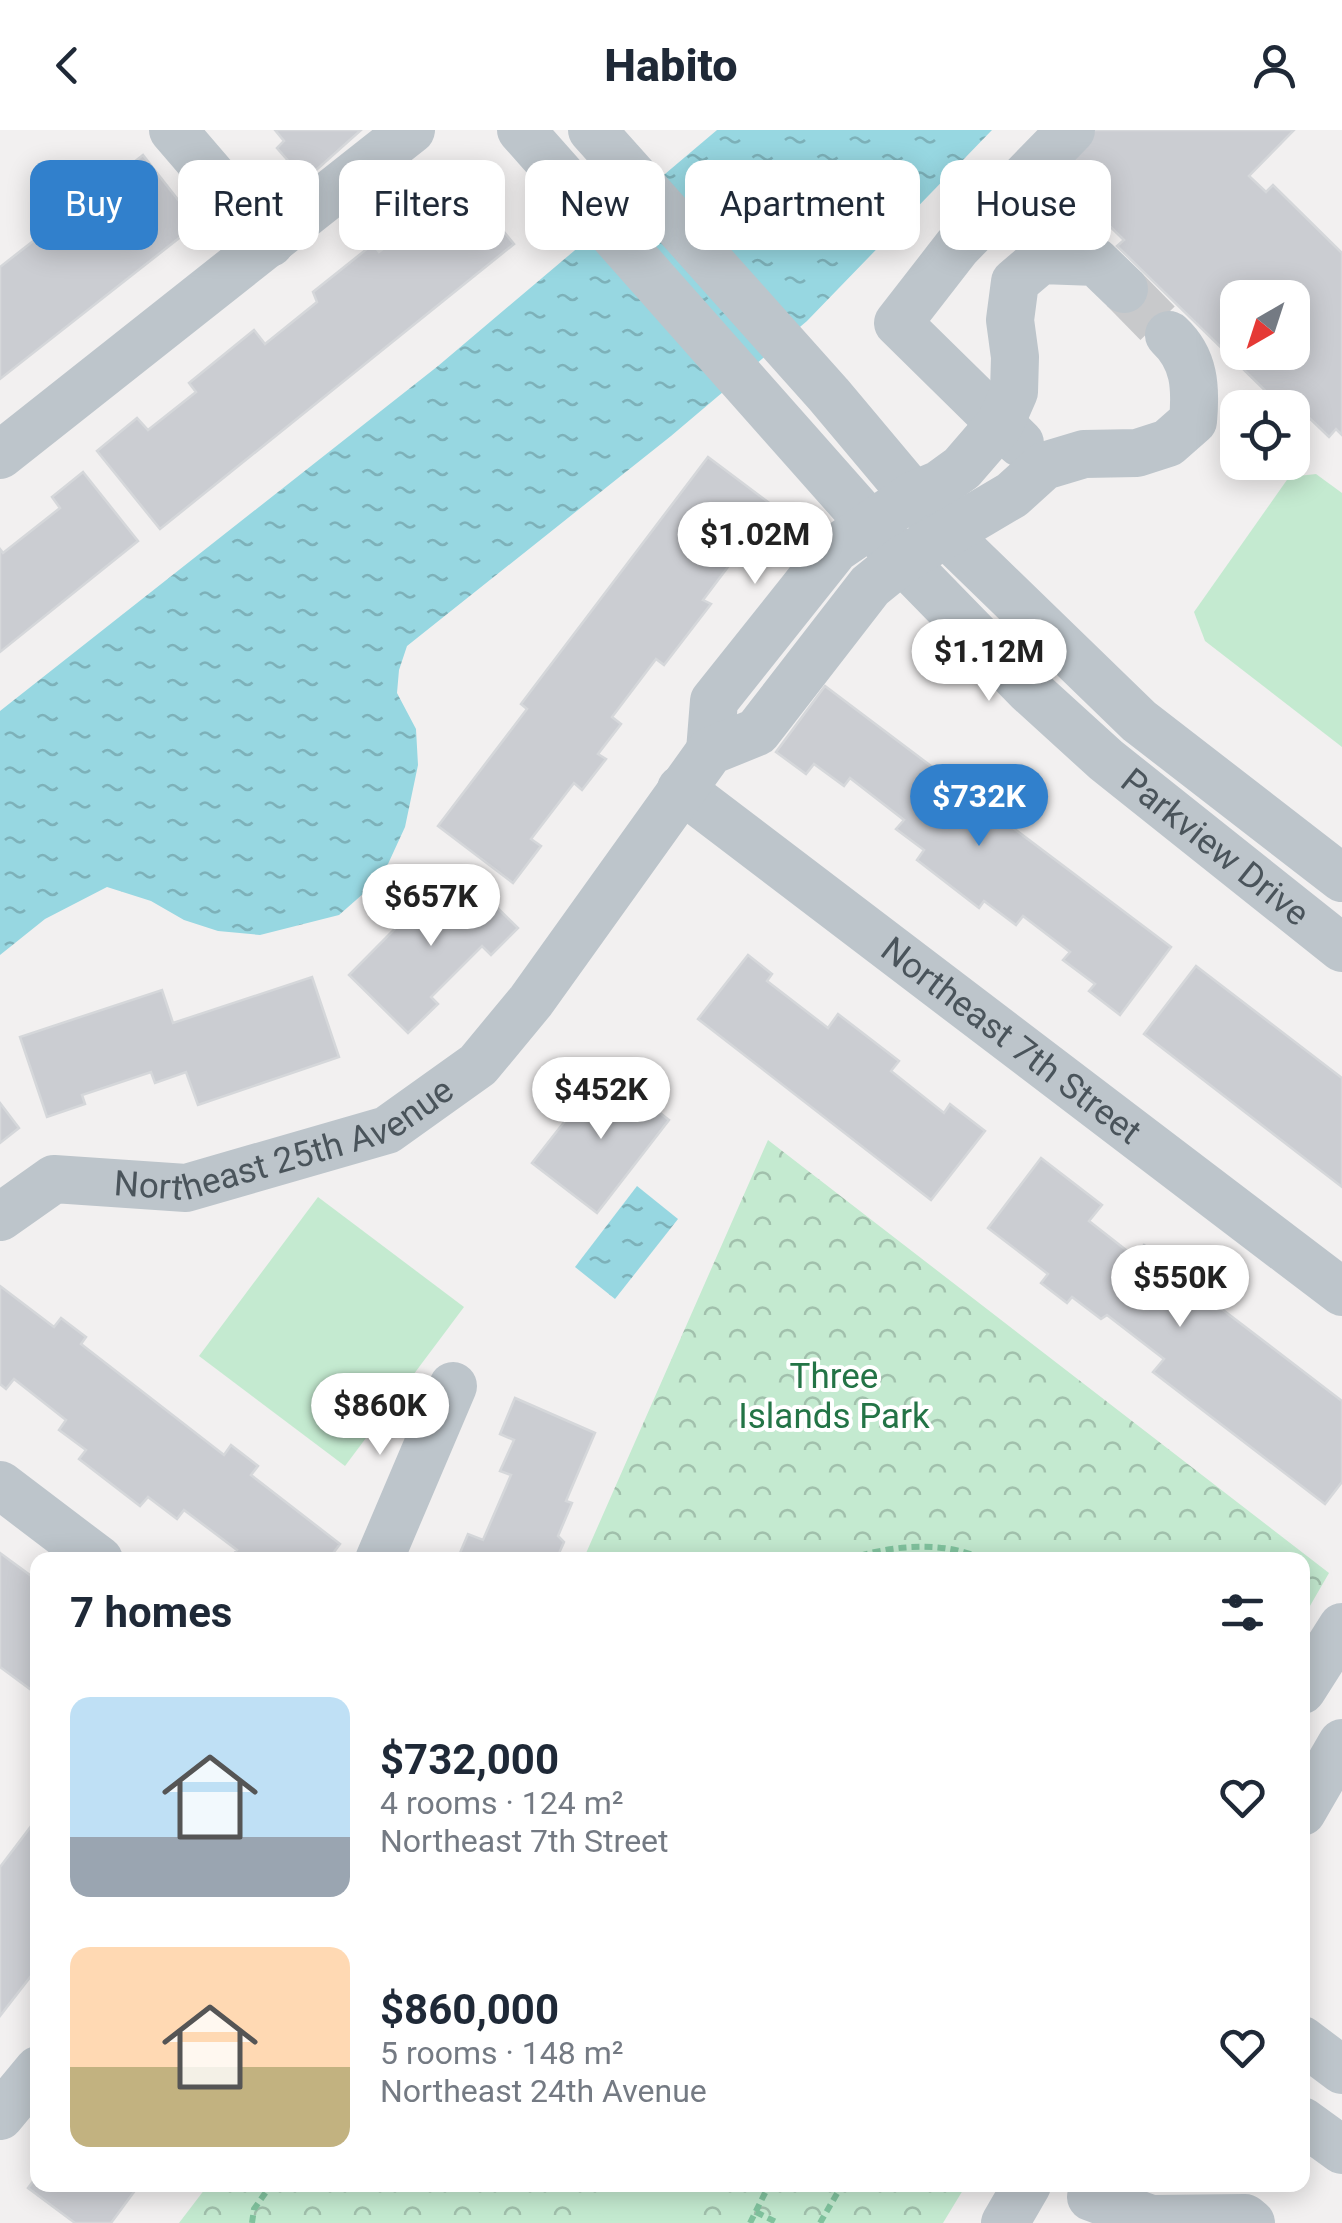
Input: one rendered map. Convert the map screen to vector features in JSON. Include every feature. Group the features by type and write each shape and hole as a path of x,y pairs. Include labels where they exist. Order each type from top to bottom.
{"street":[{"path":"173,130 199,160"},
{"path":"319,204 411,130"},
{"name":"Parkview Drive","path":"521,130 902,560 1029,690 1106,760 1342,948"},
{"path":"1071,130 958,247 898,323 1044,466 1084,454 1137,453 1168,443 1193,421 1196,382 1180,345 1169,335"},
{"name":"Parkview Drive","path":"603,142 829,395 944,532 1064,652 1167,744 1342,878"},
{"path":"0,455 262,250"},
{"path":"710,751 714,701 836,550 870,523 962,468 1000,424 1014,392 1010,320 1014,282 1040,260 1096,262 1124,288"},
{"name":"Northeast 25th Avenue","path":"0,1218 54,1179 186,1188 388,1130 478,1064 530,1001 710,751 757,732 870,586 944,532 975,519 1012,495 1044,466"},
{"path":"1029,690 1064,652"},
{"name":"Northeast 7th Street","path":"681,788 1342,1292"},
{"path":"382,1552 452,1386"},
{"path":"0,1486 88,1552"},
{"path":"1310,1677 1342,1627"},
{"path":"1310,1798 1342,1743"},
{"path":"1310,2046 1342,2070"},
{"path":"0,2116 30,2080"},
{"path":"1310,2127 1342,2150"},
{"path":"1006,2223 1022,2192"},
{"path":"1089,2202 1150,2218 1244,2218 1251,2223"}],"path":[{"path":"868,1552 920,1548 968,1552"},
{"path":"252,2223 254,2209 266,2192"},
{"path":"750,2223 766,2192"},
{"path":"820,2223 838,2192"},
{"path":"756,2212 778,2223"}],"green space":[{"path":"1316,474 1342,493 1342,747 1205,641 1194,612 1287,480 1310,480 1310,475"},
{"name":"Three Islands Park","path":"768,1140 1302,1552 587,1552"},
{"path":"318,1197 464,1307 345,1466 199,1356"},
{"name":"Three Islands Park","path":"1310,1558 1329,1573 1310,1606"},
{"path":"203,2192 962,2192 943,2223 179,2223"},
{"path":"604,2192 701,2192 684,2223 617,2223 594,2210"}],"water":[{"path":"717,130 992,130 963,160 940,160 940,184 920,204 920,160 685,160 685,250 876,250 807,321 671,436 407,646 397,693 416,729 418,765 405,827 388,864 339,915 260,935 218,931 184,920 151,901 107,887 45,919 0,955 0,711 438,366 575,250 665,250 665,174"},
{"path":"637,1186 678,1219 615,1299 575,1267"}],"building":[{"path":"275,130 361,130 319,168 319,160 288,160 277,148 284,141"},
{"path":"1095,130 1294,130 1249,176 1266,192 1273,185 1342,253 1342,435 1336,429 1329,437 1310,419 1310,390 1265,390 1244,370 1310,370 1310,280 1220,280 1220,347 1117,246 1124,240 1111,227 1111,160 1066,160"},
{"path":"158,174 178,200 178,239 0,379 0,267 30,244 30,250 158,250"},
{"path":"505,233 514,244 160,529 97,451 137,418 148,430 196,392 189,383 254,330 265,344 317,302 313,292 366,250 505,250"},
{"path":"708,457 784,514 756,551 746,543 703,600 711,604 664,665 656,659 612,717 621,724 598,754 606,759 582,790 574,783 531,839 541,846 513,883 438,826 527,709 521,704"},
{"path":"83,472 138,541 0,652 0,549 3,553 60,508 52,497"},
{"path":"825,686 1171,947 1120,1015 1089,991 1095,984 1063,960 1070,952 1023,916 1016,925 984,901 979,908 917,860 924,850 896,829 904,820 850,778 844,786 814,764 806,774 776,752"},
{"path":"456,867 518,928 491,955 482,946 431,997 438,1004 408,1033 349,975"},
{"path":"748,955 772,974 767,981 828,1028 838,1014 899,1061 891,1071 944,1113 950,1104 985,1131 931,1200 698,1019"},
{"path":"1196,966 1342,1078 1342,1187 1144,1034"},
{"path":"312,977 339,1057 198,1105 186,1072 155,1083 151,1072 82,1095 85,1104 47,1117 20,1037 162,990 173,1023"},
{"path":"605,1070 669,1120 597,1213 532,1163"},
{"path":"0,1103 19,1128 0,1143"},
{"path":"1041,1158 1102,1205 1089,1221 1135,1257 1144,1245 1175,1269 1185,1256 1223,1284 1210,1300 1342,1401 1342,1482 1325,1504 1153,1372 1164,1359 1107,1315 1101,1319 1072,1297 1067,1303 1041,1283 1048,1274 988,1228"},
{"path":"0,1286 54,1327 61,1318 86,1337 81,1344 224,1455 231,1445 258,1466 251,1475 340,1544 334,1552 235,1552 184,1510 177,1519 148,1497 140,1506 79,1459 86,1450 59,1430 66,1420 14,1379 6,1389 0,1384"},
{"path":"515,1398 595,1433 566,1501 572,1503 558,1536 564,1542 560,1552 460,1552 468,1534 483,1540 511,1475 500,1471 514,1440 500,1434"},
{"path":"0,1553 30,1575 30,1689 0,1667"},
{"path":"30,1828 30,1977 0,2016 0,1867"},
{"path":"33,2192 134,2192 111,2223 75,2223"}],"tunnel":[{"path":"1124,289 1169,335"}]}
